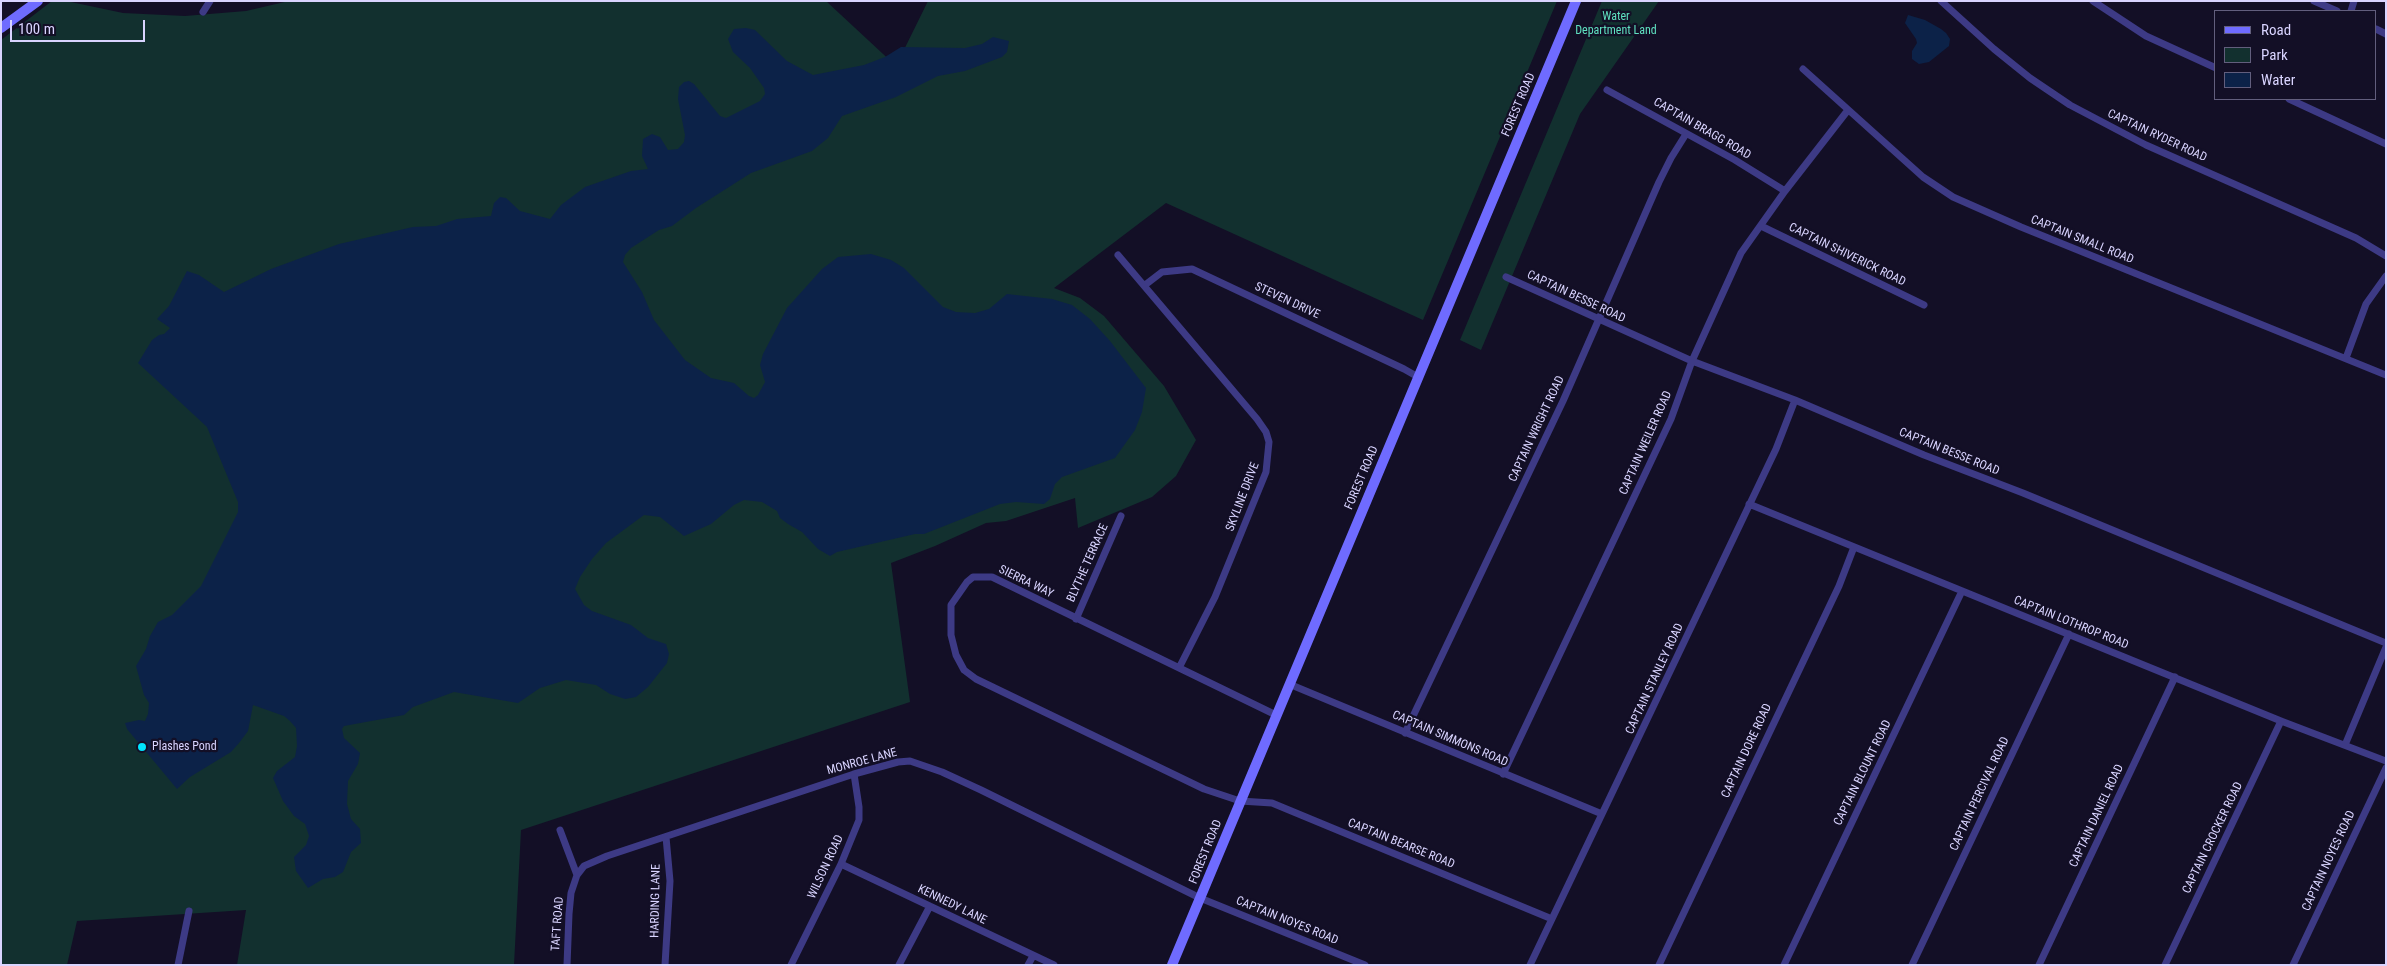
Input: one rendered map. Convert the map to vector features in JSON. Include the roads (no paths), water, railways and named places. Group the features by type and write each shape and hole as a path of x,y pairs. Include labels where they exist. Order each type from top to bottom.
{"main road":[{"path":"1,28 38,1"},
{"name":"FOREST ROAD","path":"1172,965 1576,1"}],"street":[{"path":"203,12 210,1"},
{"name":"CAPTAIN RYDER ROAD","path":"1941,1 2030,78 2076,109 2146,144 2356,238 2386,256"},
{"path":"2094,1 2146,36 2214,67"},
{"path":"2314,1 2335,10"},
{"name":"CAPTAIN SMALL ROAD","path":"1804,69 1923,177 1953,197 2021,227 2346,358 2386,376"},
{"name":"CAPTAIN BRAGG ROAD","path":"1607,90 1735,160 1785,191"},
{"path":"2291,100 2386,144"},
{"name":"CAPTAIN WEILER ROAD","path":"1503,774 1671,419 1692,361 1741,253 1785,191 1848,110"},
{"name":"CAPTAIN WRIGHT ROAD","path":"1405,733 1600,321 1659,182 1686,134"},
{"name":"CAPTAIN SHIVERICK ROAD","path":"1761,226 1924,305"},
{"name":"SKYLINE DRIVE","path":"1118,255 1257,419 1266,432 1269,442 1266,472 1215,597 1179,668"},
{"name":"STEVEN DRIVE","path":"1145,285 1162,272 1192,269 1418,377"},
{"path":"2346,358 2366,304 2386,276"},
{"name":"CAPTAIN BESSE ROAD","path":"1506,277 1692,361 1795,400 2386,643"},
{"name":"CAPTAIN STANLEY ROAD","path":"1530,965 1776,449 1795,400"},
{"name":"CAPTAIN LOTHROP ROAD","path":"1749,504 2281,721 2386,761"},
{"name":"BLYTHE TERRACE","path":"1076,619 1121,516"},
{"name":"CAPTAIN DORE ROAD","path":"1658,965 1839,586 1854,547"},
{"name":"SIERRA WAY","path":"1240,801 1204,789 976,679 960,665 952,635 949,613 955,596 967,582 981,576 992,577 1276,715"},
{"name":"CAPTAIN BLOUNT ROAD","path":"1784,965 1962,591"},
{"name":"CAPTAIN PERCIVAL ROAD","path":"1912,965 2069,634"},
{"path":"2345,745 2386,647"},
{"name":"CAPTAIN DANIEL ROAD","path":"2039,965 2175,677"},
{"name":"CAPTAIN SIMMONS ROAD","path":"1290,684 1602,814"},
{"name":"CAPTAIN CROCKER ROAD","path":"2165,965 2281,721"},
{"name":"MONROE LANE","path":"577,875 589,863 854,774 898,762 910,761 942,772 1079,837 1200,898"},
{"name":"CAPTAIN NOYES ROAD","path":"2293,965 2386,768"},
{"name":"WILSON ROAD","path":"791,965 841,864 859,820 860,807 854,774"},
{"name":"CAPTAIN BEARSE ROAD","path":"1240,801 1272,803 1552,918"},
{"path":"560,830 577,875"},
{"name":"HARDING LANE","path":"665,965 670,881 666,837"},
{"name":"KENNEDY LANE","path":"841,864 1054,965"},
{"name":"TAFT ROAD","path":"567,965 569,914 577,875"},
{"name":"CAPTAIN NOYES ROAD","path":"1200,898 1364,965"},
{"path":"899,965 930,906"},
{"path":"178,965 189,911"},
{"path":"1028,965 1033,956"}],"water":[{"path":"1908,15 1925,20 1941,29 1950,39 1949,46 1929,62 1919,64 1912,59 1912,51 1917,43 1905,23"},
{"name":"Plashes Pond","path":"746,28 755,30 787,61 813,75 864,65 885,57 901,47 965,48 982,44 993,37 1009,41 1007,52 1002,57 965,71 938,76 896,97 842,116 828,138 812,151 751,173 696,208 672,226 659,230 631,248 625,255 623,262 642,292 654,320 685,360 711,378 734,383 754,398 758,395 765,382 760,365 763,354 787,308 822,269 838,257 871,254 891,260 904,268 943,307 956,312 975,313 989,309 1007,294 1052,299 1072,305 1090,319 1110,341 1146,388 1142,412 1135,430 1115,458 1062,477 1055,484 1050,499 1044,504 1016,502 1000,504 924,534 915,534 837,552 830,556 818,549 802,532 780,518 777,511 762,502 744,500 734,505 711,524 684,536 660,517 644,515 606,543 592,559 580,577 575,589 584,605 592,611 631,625 648,638 666,644 669,654 667,663 648,687 636,697 625,699 610,694 596,685 566,680 540,688 518,703 454,692 413,707 404,715 344,726 342,729 344,738 360,753 358,764 348,781 347,804 351,819 360,829 361,843 351,852 343,872 335,877 323,879 308,888 296,871 294,857 306,845 309,836 305,824 294,816 283,801 273,778 277,771 295,757 297,746 296,728 290,721 284,716 253,705 248,731 231,752 190,777 177,789 127,729 125,723 139,720 145,721 148,714 149,703 144,695 136,666 146,649 150,636 158,622 172,615 201,586 238,512 238,502 207,427 138,363 152,340 164,334 170,328 157,319 169,306 187,271 199,275 224,292 271,269 339,244 413,227 436,226 457,219 491,216 494,203 500,197 506,198 520,211 550,219 561,205 585,187 631,171 648,169 642,156 643,139 652,134 660,137 668,150 678,149 684,142 685,135 678,99 679,87 684,82 689,81 694,84 720,116 726,118 760,101 765,94 764,88 750,68 733,52 728,39 734,29"}],"place":[{"name":"Plashes Pond","path":"142,747"}],"park label":[{"name":"Water Department Land","path":"1616,24"}]}
